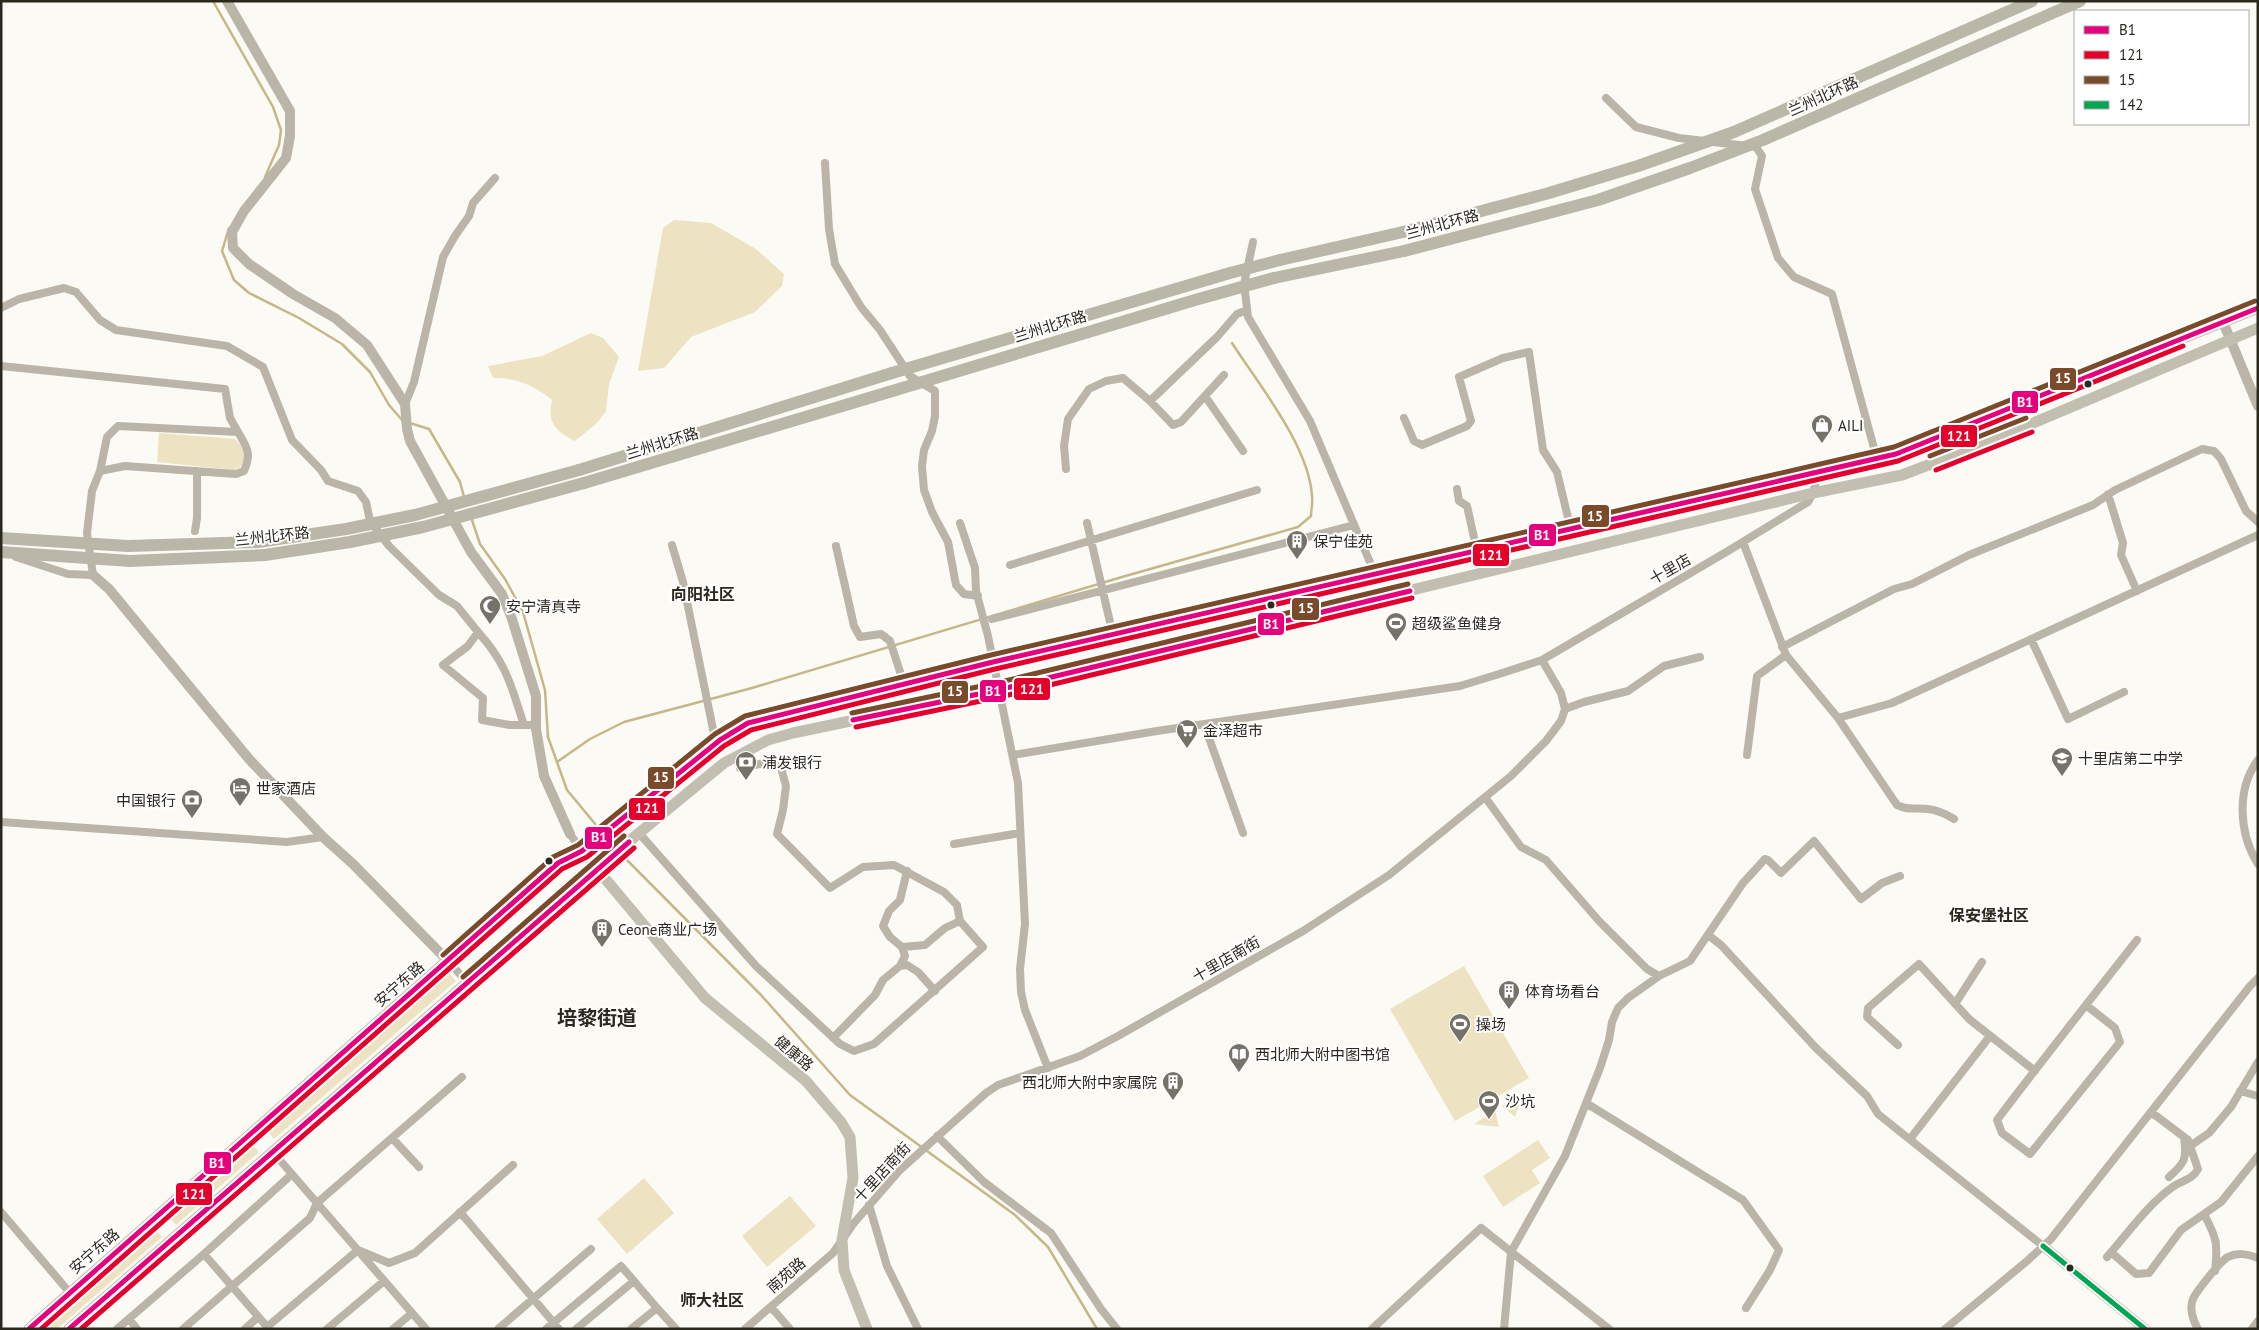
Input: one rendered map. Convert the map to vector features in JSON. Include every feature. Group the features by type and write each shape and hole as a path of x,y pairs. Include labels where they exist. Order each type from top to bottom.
{"highway":[{"name":"兰州北环路","path":"1,538 128,546 258,542 346,529 415,514 579,470 892,373 1230,273 1404,232 1620,171 1734,132 2032,1"},
{"name":"兰州北环路","path":"1,552 130,561 264,555 350,542 424,526 584,483 1274,278 1404,251 1598,200 1763,140 2080,1"}],"main road":[{"name":"安宁东路","path":"29,1329 558,863 582,851 716,744 748,723 993,662 1896,454 2258,308"},
{"path":"68,1329 628,842 724,763 768,740 998,690 1813,493 1902,475 1981,446 2258,328"},
{"name":"健康路","path":"582,851 705,998 806,1081 850,1137 853,1178 842,1240 844,1270 867,1329"}],"street":[{"path":"227,1 290,111 290,136 286,158 244,211 232,232 234,248 249,264 293,294 335,318 367,345 405,404"},
{"path":"1606,98 1636,126 1679,138 1756,147 1762,156 1755,188 1778,258 1794,277 1832,294 1877,459"},
{"path":"825,163 829,229 835,264 861,307 880,330 910,376 935,390 935,416 932,431 924,450 922,466 924,490 932,512 948,542 956,586 964,594 978,596"},
{"path":"495,178 473,203 469,216 443,257 414,382 405,404 407,429 410,441 471,552 502,594 512,619 536,696 536,725 544,776 570,834 582,851"},
{"path":"1254,242 1244,284 1248,318 1310,421 1375,574"},
{"path":"1,308 19,299 64,288 76,292 100,320 116,330 227,346 264,367 292,440 322,470 328,481 358,491 366,502 370,521 389,546 439,595 457,606 495,651 506,670 524,725"},
{"path":"1150,401 1217,337 1237,314 1247,310"},
{"path":"2223,322 2258,406"},
{"path":"1404,418 1414,441 1422,445 1467,426 1471,421 1459,377 1503,358 1528,352 1543,450 1557,472 1571,530"},
{"path":"1,366 225,389 230,418 248,449 249,459 244,471 236,474 125,466 100,471"},
{"path":"1066,469 1064,446 1068,419 1089,389 1106,381 1123,378 1150,401 1173,425 1181,422 1224,375"},
{"path":"1205,396 1243,451"},
{"path":"238,432 118,426 107,436 100,471 92,491 88,533 93,575 108,589 249,759 323,837 353,864 468,983"},
{"path":"1748,756 1757,676 1784,651 1894,589 1912,584 1970,555 2093,505 2108,494 2202,449 2214,451 2221,459 2246,511 2258,522"},
{"path":"195,531 197,518 197,471"},
{"path":"1813,493 1818,473"},
{"path":"1457,489 1459,501 1467,506 1477,551"},
{"path":"1010,565 1257,490"},
{"name":"十里店","path":"1013,755 1460,686 1542,660 1744,542 1808,502 1813,493"},
{"path":"2108,494 2122,543 2121,554 2137,591"},
{"path":"960,523 974,568 978,596 983,613 989,621 998,690 1018,783 1025,924 1020,969 1021,992 1025,1010 1048,1068"},
{"path":"1087,524 1112,635"},
{"path":"989,621 1102,589 1354,525"},
{"path":"1838,718 1892,703 2258,535"},
{"path":"1744,542 1784,651 1838,718 1897,805 1906,810 1927,809 1943,812 1954,819"},
{"path":"672,545 684,582 716,744"},
{"path":"836,546 854,626 860,636 881,634 890,641 904,684"},
{"path":"1,556 17,558 68,574 93,575"},
{"path":"478,632 468,646 443,665 483,698 482,720 510,725 536,725"},
{"path":"2031,640 2068,720 2124,692"},
{"path":"1542,660 1560,693 1565,709 1584,702 1628,691 1664,666 1700,656"},
{"name":"十里店南街","path":"842,1240 869,1205 917,1154 986,1093 998,1085 1080,1056 1118,1036 1304,931 1389,875 1511,776 1546,742 1561,721 1565,709"},
{"path":"1204,724 1243,833"},
{"path":"639,833 756,966 833,1038 854,1051 874,1044 983,947 960,921 957,905 944,892 894,865 863,867 830,888 777,834 786,786 779,760 740,768"},
{"path":"2258,760 2253,767 2243,798 2244,832 2258,864"},
{"path":"1485,797 1521,847 1546,860 1599,921 1647,968 1659,976"},
{"path":"1,822 288,842 323,837"},
{"path":"954,844 1020,833"},
{"path":"1504,1329 1511,1252 1565,1156 1600,1068 1609,1040 1612,1022 1618,1008 1628,998 1659,976 1690,961 1743,883 1765,859 1780,873 1814,841 1861,899 1882,883 1900,876"},
{"path":"833,1038 875,995 883,980 900,966 905,956 902,947 890,936 884,926 889,911 900,900 907,871"},
{"path":"902,947 925,945 945,928 960,921"},
{"path":"1708,936 1721,945 1816,1048 1867,1096 1878,1114 2145,1329"},
{"path":"2086,1005 2116,1028 2120,1042 2030,1154 2002,1133 1997,1120 2035,1070 2086,1005 2137,940"},
{"path":"1955,1004 1982,962"},
{"path":"1898,1045 1866,1017 1868,1008 1919,964 1969,1019 2035,1070"},
{"path":"900,966 906,965 918,972 934,991"},
{"path":"1945,1329 2051,1239 2258,978"},
{"path":"1910,1139 1990,1036"},
{"path":"2190,1146 2209,1133 2230,1107 2258,1062"},
{"path":"183,1329 310,1218 317,1203 462,1077"},
{"path":"2240,1091 2258,1096"},
{"path":"1586,1103 1743,1200 1778,1250 1770,1270 1746,1308"},
{"path":"2151,1112 2188,1140 2198,1169 2195,1176 2175,1186 2156,1201 2109,1254 2136,1274 2149,1273 2180,1230 2221,1202 2258,1156"},
{"path":"937,1136 984,1182 1051,1233 1117,1329"},
{"path":"392,1138 419,1167"},
{"path":"2169,1177 2178,1169 2186,1155 2184,1138"},
{"path":"272,1151 426,1329"},
{"path":"358,1250 389,1263 415,1252 513,1165"},
{"path":"2251,1166 2258,1171"},
{"path":"118,1329 292,1174"},
{"path":"869,1205 887,1266 918,1329"},
{"path":"1,1212 70,1292"},
{"path":"460,1212 556,1326"},
{"path":"2204,1214 2215,1235 2217,1245 2214,1271"},
{"path":"1372,1329 1481,1228 1609,1329"},
{"name":"南苑路","path":"745,1329 833,1253 842,1240"},
{"path":"2198,1329 2191,1311 2193,1299 2225,1258 2236,1254 2255,1257 2258,1248"},
{"path":"498,1329 592,1249"},
{"path":"204,1254 268,1328 358,1250"},
{"path":"546,1329 556,1326 621,1266 676,1329"},
{"path":"327,1329 384,1281"},
{"path":"576,1329 634,1281"},
{"path":"771,1307 790,1329"},
{"path":"631,1329 657,1308"},
{"path":"393,1329 412,1313"},
{"path":"245,1329 258,1317"},
{"path":"128,1319 137,1329"},
{"path":"2252,1329 2258,1321"}],"shaded area":[{"path":"674,220 711,223 756,249 784,274 782,286 755,312 691,337 664,368 638,371 663,228"},
{"path":"591,333 603,338 619,357 609,384 606,411 597,423 575,441 562,434 554,425 551,415 552,400 524,383 509,379 493,378 488,366 542,356"},
{"path":"159,433 235,439 244,452 244,461 239,468 233,470 157,462"},
{"name":"操场","path":"1464,966 1529,1078 1455,1121 1390,1009"},
{"path":"450,974 456,981 274,1139 268,1132"},
{"name":"沙坑","path":"1523,1094 1515,1117 1502,1106"},
{"name":"沙坑","path":"1495,1110 1499,1127 1474,1124"},
{"path":"1538,1140 1550,1158 1532,1170 1540,1183 1503,1207 1483,1176"},
{"path":"253,1145 259,1152 176,1225 170,1218"},
{"path":"644,1178 674,1213 627,1254 597,1219"},
{"path":"790,1196 816,1226 767,1267 742,1236"},
{"path":"156,1230 162,1237 57,1329 43,1329"}],"waterway":[{"path":"213,1 273,107 281,130 279,145 265,177"},
{"path":"229,228 222,251 234,280 249,293 299,318 342,344 370,372 389,405 402,420"},
{"path":"557,762 590,739 624,722 752,688 1122,577 1298,527 1311,516 1312,504 1309,477 1302,457 1281,416 1232,343"},
{"path":"410,423 429,429 460,482 464,497"},
{"path":"471,517 480,544 505,579 523,612 545,690 548,737 567,790 601,831"},
{"path":"607,837 616,848"},
{"path":"621,854 761,995 850,1095 1015,1215 1048,1247 1097,1329"}],"transit line":[{"name":"15","path":"443,955 553,857 578,845 715,734 745,716 991,655 1894,447 2255,301"},
{"name":"B1","path":"29,1329 558,863 582,851 720,740 748,723 993,662 1896,454 2258,308"},
{"name":"121","path":"41,1329 562,869 587,857 724,746 751,730 995,669 1898,461 2183,346"},
{"name":"15","path":"1930,456 2026,418"},
{"name":"121","path":"1936,470 2032,432"},
{"name":"15","path":"852,713 996,683 1408,584"},
{"name":"B1","path":"853,720 998,690 1410,591"},
{"name":"121","path":"856,727 1000,697 1412,598"},
{"name":"15","path":"463,977 624,836"},
{"name":"B1","path":"69,1329 629,842"},
{"name":"121","path":"81,1329 634,848"},
{"name":"142","path":"2043,1246 2145,1329"}],"place":[{"name":"AILI","path":"1822,444"},
{"name":"保宁佳苑","path":"1297,560"},
{"name":"安宁清真寺","path":"490,625"},
{"name":"超级鲨鱼健身","path":"1396,642"},
{"name":"金泽超市","path":"1187,749"},
{"name":"十里店第二中学","path":"2062,777"},
{"name":"浦发银行","path":"746,781"},
{"name":"世家酒店","path":"240,807"},
{"name":"中国银行","path":"192,819"},
{"name":"Ceone商业广场","path":"602,948"},
{"name":"体育场看台","path":"1509,1010"},
{"name":"操场","path":"1460,1043"},
{"name":"西北师大附中图书馆","path":"1239,1073"},
{"name":"西北师大附中家属院","path":"1173,1101"},
{"name":"沙坑","path":"1489,1120"}],"district":[{"name":"向阳社区","path":"703,594"},
{"name":"保安堡社区","path":"1989,915"},
{"name":"培黎街道","path":"597,1018"},
{"name":"师大社区","path":"712,1300"}]}
